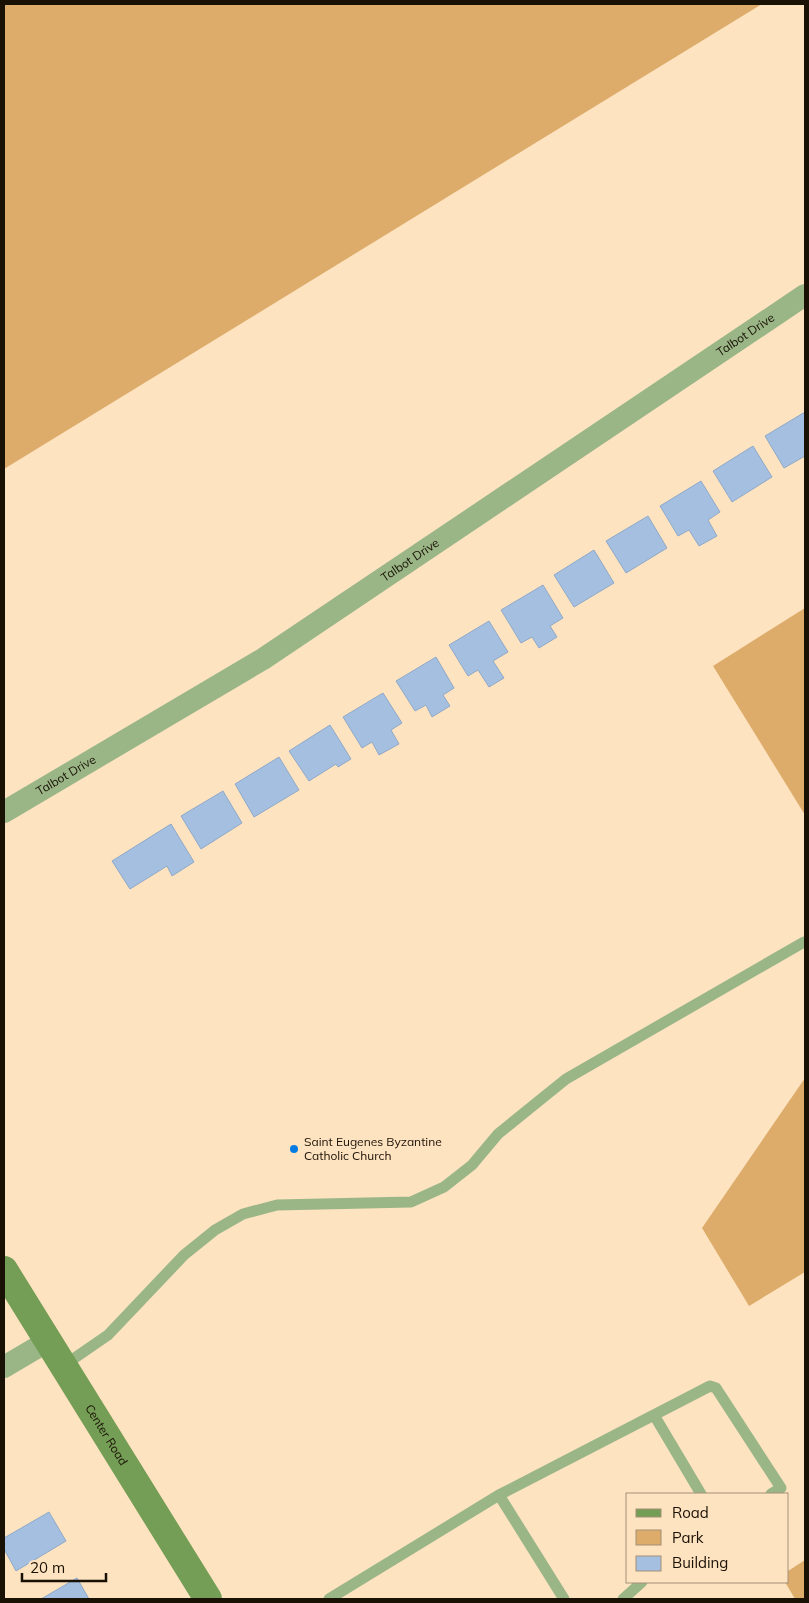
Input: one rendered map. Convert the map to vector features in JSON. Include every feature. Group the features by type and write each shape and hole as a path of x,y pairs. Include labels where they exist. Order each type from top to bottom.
{"main road":[{"name":"Center Road","path":"4,1270 208,1599"}],"street":[{"name":"Talbot Drive","path":"4,812 263,659 805,294"},
{"path":"4,1367 48,1341"}],"lane":[{"path":"63,1366 108,1335 184,1255 215,1230 243,1214 277,1205 411,1202 444,1188 472,1165 498,1134 566,1079 804,942"},
{"path":"329,1599 499,1494 710,1386 716,1388 781,1488 773,1493"},
{"path":"654,1415 700,1493"},
{"path":"499,1494 564,1599"},
{"path":"623,1599 641,1583"}],"green space":[{"path":"4,4 762,4 4,469"},
{"path":"805,608 805,815 713,666"},
{"path":"805,1078 805,1272 749,1306 702,1228"},
{"path":"805,1560 805,1599 795,1599 786,1583 789,1583 789,1570"}],"building":[{"path":"805,412 805,456 784,468 765,436"},
{"path":"753,446 772,477 732,502 713,471"},
{"path":"701,481 720,512 708,520 717,536 699,546 689,530 678,536 660,506"},
{"path":"648,516 667,548 626,573 606,541"},
{"path":"594,550 614,583 574,607 554,575"},
{"path":"543,585 563,618 550,626 557,637 539,648 532,637 521,643 501,610"},
{"path":"489,621 508,652 493,661 504,678 489,687 478,670 468,676 449,645"},
{"path":"436,657 454,688 443,695 450,706 432,717 426,705 415,711 396,681"},
{"path":"383,693 402,723 391,730 399,744 379,755 372,742 362,748 343,717"},
{"path":"330,725 351,759 338,767 336,764 309,781 289,751"},
{"path":"279,757 299,790 254,817 235,784"},
{"path":"223,791 242,823 201,849 181,816"},
{"path":"171,824 194,862 172,876 167,866 130,889 112,861"},
{"path":"49,1512 66,1541 16,1571 4,1549 4,1538"},
{"path":"77,1578 89,1599 41,1599"}],"place":[{"name":"Saint Eugenes Byzantine Catholic Church","path":"294,1149"}]}
